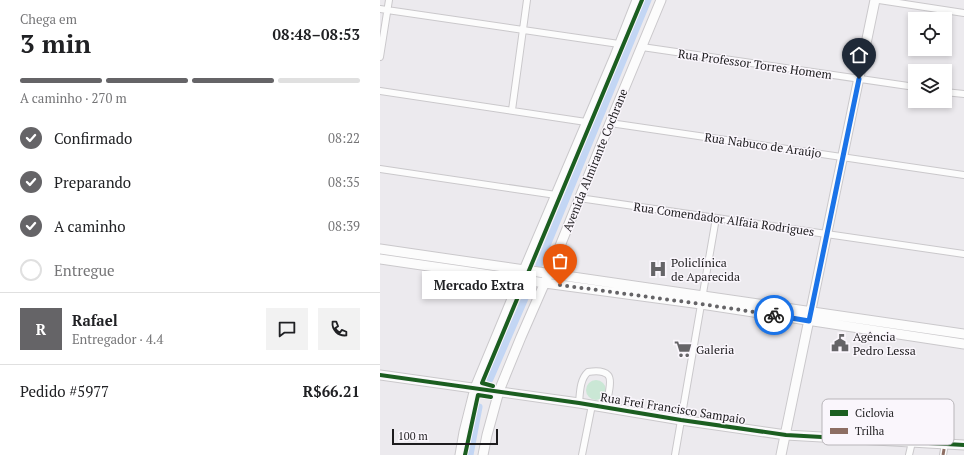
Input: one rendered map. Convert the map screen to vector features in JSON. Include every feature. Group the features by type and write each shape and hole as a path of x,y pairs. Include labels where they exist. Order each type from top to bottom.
{"main road":[{"name":"Avenida Almirante Cochrane","path":"460,455 464,432 476,388 637,0"},
{"name":"Avenida Almirante Cochrane","path":"483,455 497,391 549,274 661,0"},
{"path":"781,455 876,0"},
{"path":"380,250 524,270 702,300 810,316 964,334"},
{"path":"380,259 520,280 702,300"},
{"path":"810,316 964,344"},
{"name":"Rua Frei Francisco Sampaio","path":"380,375 606,407 681,420 786,435 822,437"},
{"name":"Rua Frei Francisco Sampaio","path":"954,444 964,445"}],"street":[{"path":"380,57 389,0"},
{"path":"512,110 527,0"},
{"path":"879,0 964,13"},
{"path":"380,9 619,44"},
{"name":"Rua Professor Torres Homem","path":"642,47 908,86"},
{"path":"380,91 586,122"},
{"path":"952,93 964,94"},
{"name":"Rua Nabuco de Araújo","path":"610,123 964,175"},
{"path":"380,169 556,195"},
{"name":"Rua Comendador Alfaia Rodrigues","path":"579,198 964,254"},
{"path":"675,455 716,218"},
{"path":"578,403 585,375 588,372 602,372 608,375 610,380 606,407"},
{"path":"582,455 592,405"},
{"path":"909,455 911,445"},
{"path":"943,455 945,445"}],"green space":[{"path":"596,380 603,383 606,390 603,397 596,400 589,397 586,390 589,383"}],"waterway":[{"path":"539,265 648,0"},
{"path":"490,379 529,289"},
{"path":"470,455 479,407"}],"marked path":[{"path":"943,455 945,445"}],"cycle path":[{"path":"493,386 482,383 642,0"},
{"path":"380,375 579,403 681,420 786,435 822,437"},
{"path":"465,455 478,395 491,397"},
{"path":"954,444 964,445"}],"way so far":[{"path":"560,285 774,315"}],"place":[{"name":"Policlínica de Aparecida","path":"658,269"},
{"name":"Mercado Extra","path":"560,285"},
{"name":"Agência Pedro Lessa","path":"840,343"},
{"name":"Galeria","path":"683,349"}],"route":[{"path":"774,315 809,321 859,79"}]}
